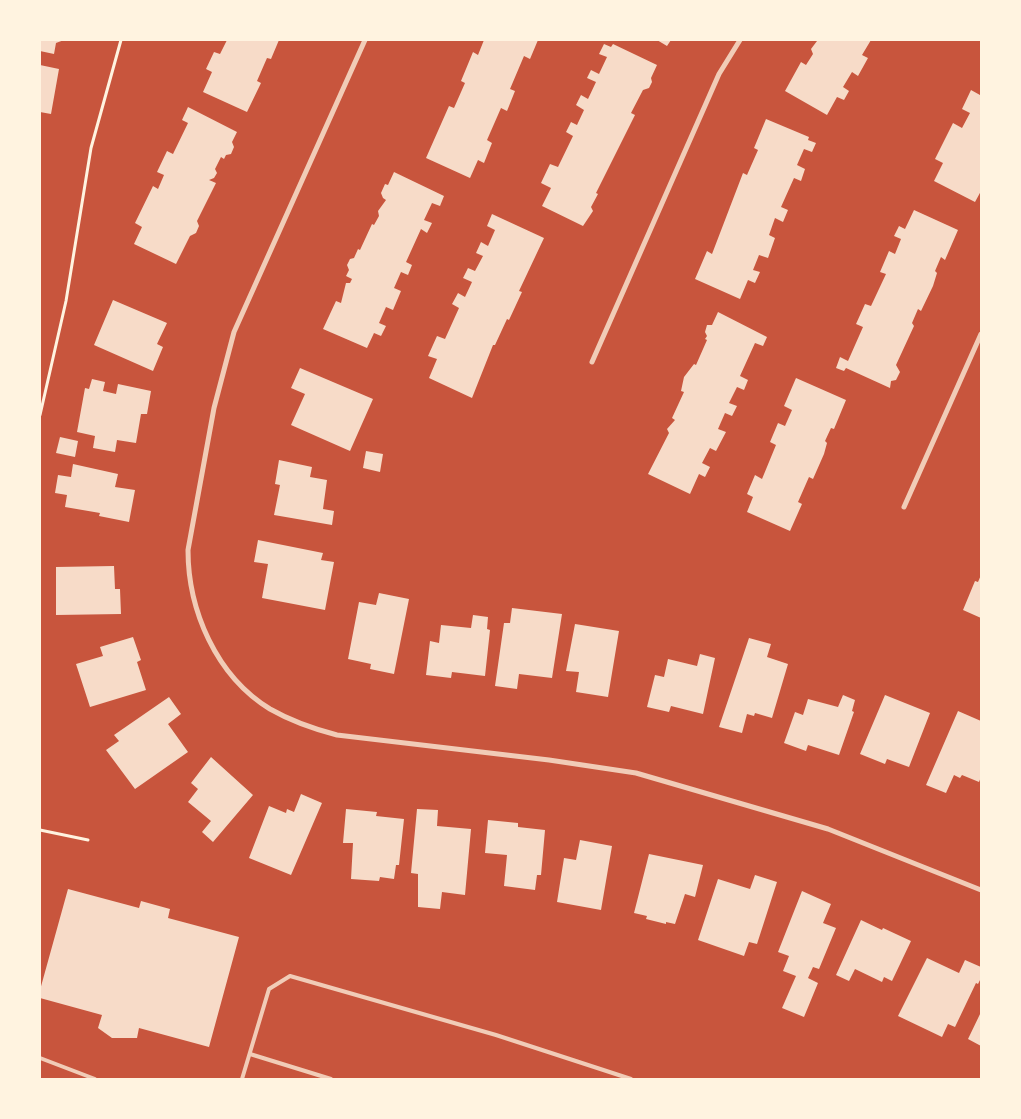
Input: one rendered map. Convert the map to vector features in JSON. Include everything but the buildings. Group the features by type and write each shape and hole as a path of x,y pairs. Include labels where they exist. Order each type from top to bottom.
{"street":[{"path":"364,40 234,332 214,408 188,550 188,565 200,623 224,665 249,694 270,709 309,727 337,735 501,754 636,773 828,829 981,890"},
{"path":"592,362 719,74 740,40"},
{"path":"904,507 981,334"}],"lane":[{"path":"242,1079 269,989 290,976 496,1035 631,1079"},
{"path":"250,1054 331,1079"},
{"path":"40,1058 95,1079"}],"path":[{"path":"40,414 68,292 91,148 121,40"},
{"path":"40,830 88,840"}]}
